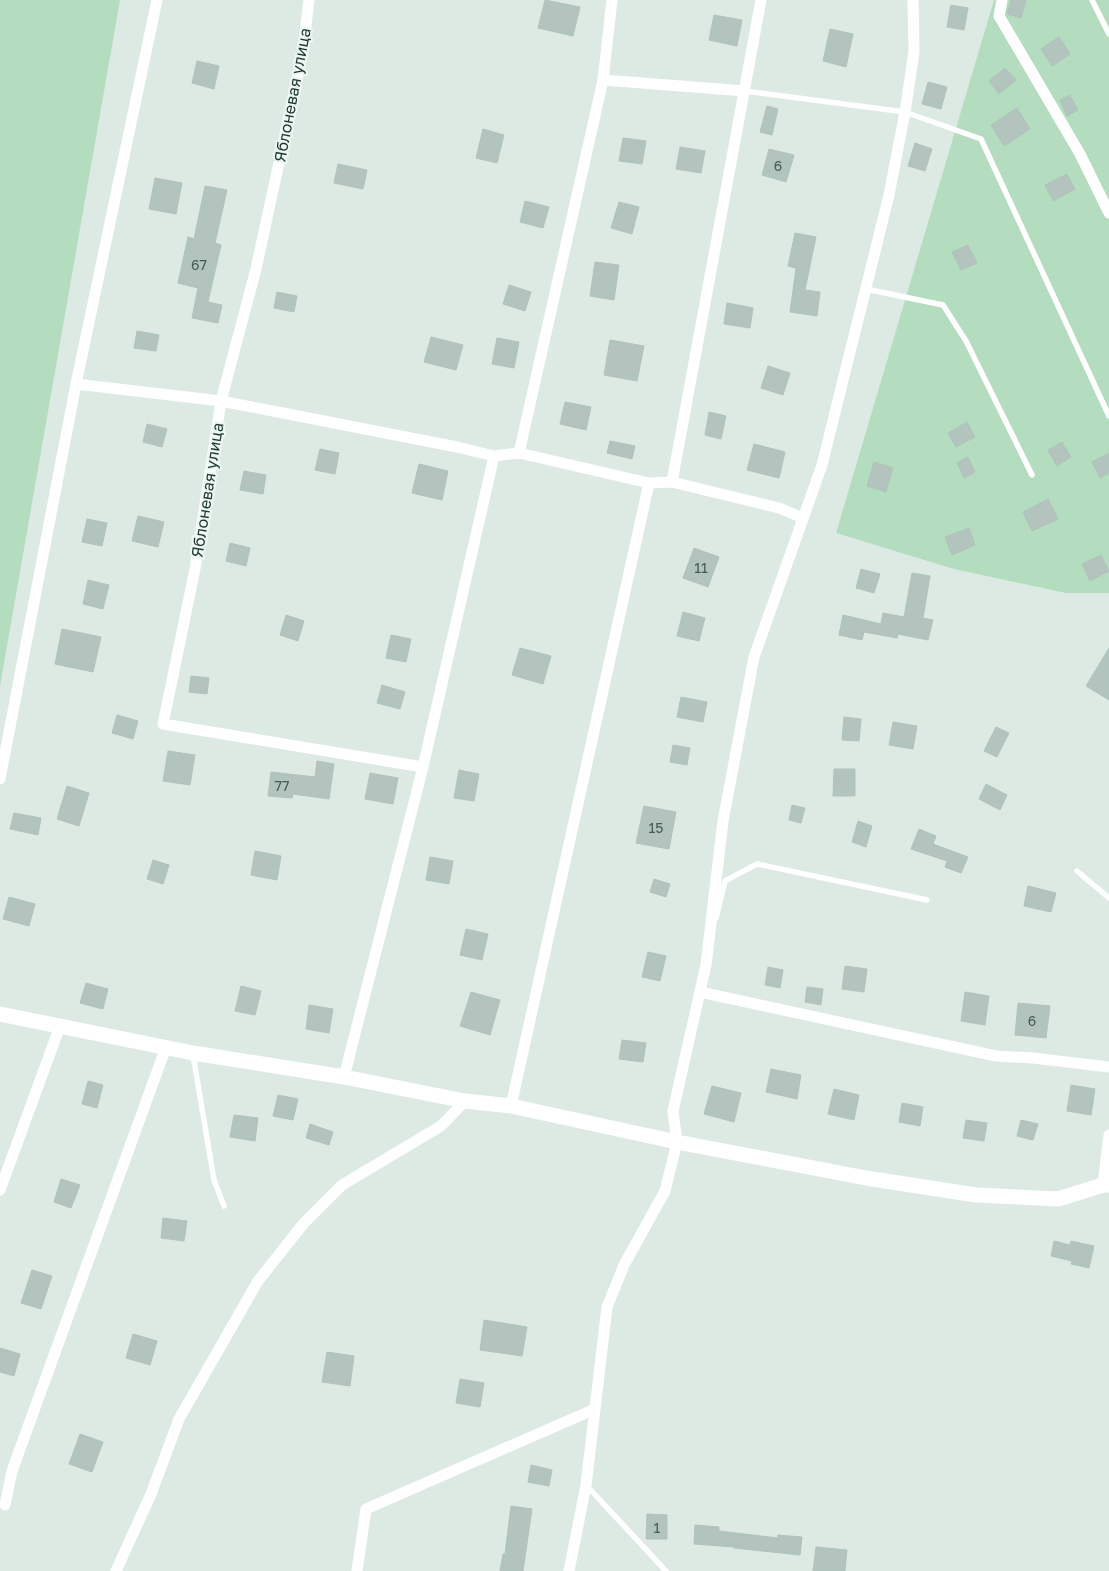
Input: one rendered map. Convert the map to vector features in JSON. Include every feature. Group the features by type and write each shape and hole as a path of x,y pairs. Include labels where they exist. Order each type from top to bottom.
{"street":[{"path":"0,779 76,384 157,0"},
{"name":"Яблоневая улица","path":"309,0 303,51 258,260 221,401 195,569 163,724 423,767"},
{"path":"519,453 602,80 612,0"},
{"path":"672,482 761,0"},
{"path":"569,1571 586,1485 607,1307 624,1265 665,1191 678,1142 672,1110 706,965 723,821 754,657 822,465 889,195 914,52 913,0"},
{"path":"1002,0 999,16 1080,154 1109,213"},
{"path":"602,80 745,92"},
{"path":"76,384 221,401 457,447 494,456 519,453 649,483 672,482 779,508 803,518"},
{"path":"344,1078 423,767 494,456"},
{"path":"510,1106 649,483"},
{"path":"700,992 996,1056 1033,1058 1109,1067"},
{"path":"0,1014 192,1053 344,1078 464,1101 510,1106 678,1142 866,1178 976,1195 1058,1199 1106,1185 1109,1135"},
{"path":"0,1190 60,1026"},
{"path":"5,1505 12,1472 166,1047"},
{"path":"116,1571 150,1494 179,1420 258,1281 304,1222 342,1185 441,1126 464,1101"},
{"path":"356,1571 366,1509 595,1409"}],"lane":[{"path":"1092,0 1109,34"},
{"path":"745,92 905,112 981,139 1109,416"},
{"path":"866,289 943,305 966,341 1032,475"},
{"path":"706,965 725,882 756,864 927,900"},
{"path":"1076,871 1109,898"},
{"path":"192,1053 214,1180 224,1206"},
{"path":"586,1485 666,1571"}],"green space":[{"path":"0,0 120,0 0,686"},
{"path":"994,0 1109,0 1109,593 1066,593 954,569 836,533"}],"building":[{"path":"545,0 580,7 573,36 538,28"},
{"path":"1011,0 1026,0 1021,18 1007,14"},
{"path":"951,5 968,8 964,30 947,27"},
{"path":"714,15 742,20 737,46 709,40"},
{"path":"830,29 853,34 846,67 823,61"},
{"path":"1059,37 1070,54 1052,66 1041,49"},
{"path":"197,61 219,66 214,89 192,83"},
{"path":"1005,68 1016,80 999,94 989,81"},
{"path":"928,82 947,87 941,109 922,104"},
{"path":"1070,95 1078,110 1067,116 1060,100"},
{"path":"767,106 778,109 772,135 760,132"},
{"path":"1017,108 1030,129 1004,146 991,125"},
{"path":"483,129 504,135 497,163 476,158"},
{"path":"623,138 646,141 642,164 619,161"},
{"path":"915,143 932,149 925,171 908,166"},
{"path":"680,147 705,151 701,173 676,169"},
{"path":"769,149 794,155 786,182 762,175"},
{"path":"338,164 367,170 363,189 334,183"},
{"path":"1067,174 1075,189 1053,201 1045,185"},
{"path":"155,178 182,183 176,214 149,209"},
{"path":"205,186 227,190 215,243 221,245 208,302 222,305 218,323 192,318 198,288 178,283 188,237 194,239"},
{"path":"525,201 549,207 543,228 520,222"},
{"path":"619,202 639,207 632,234 611,228"},
{"path":"795,233 816,237 805,290 820,292 817,316 790,312 796,268 788,266"},
{"path":"968,245 977,263 961,270 952,252"},
{"path":"595,262 619,265 614,300 590,296"},
{"path":"509,285 531,292 525,311 503,304"},
{"path":"277,292 297,296 294,312 274,308"},
{"path":"727,303 753,308 750,328 724,324"},
{"path":"137,331 159,335 156,351 134,348"},
{"path":"431,337 463,345 456,370 424,362"},
{"path":"497,338 519,342 514,368 492,364"},
{"path":"610,340 644,346 637,381 604,375"},
{"path":"768,366 790,373 783,395 761,388"},
{"path":"565,402 591,407 586,430 560,424"},
{"path":"709,412 726,416 721,439 705,435"},
{"path":"967,422 975,437 956,447 948,433"},
{"path":"147,424 167,429 162,447 143,442"},
{"path":"610,441 635,446 632,459 607,453"},
{"path":"1062,442 1071,457 1057,466 1048,450"},
{"path":"754,444 785,452 779,478 747,470"},
{"path":"320,449 339,453 335,474 315,470"},
{"path":"1109,453 1109,473 1100,478 1092,462"},
{"path":"968,457 975,472 964,478 957,463"},
{"path":"874,462 893,468 886,492 867,486"},
{"path":"419,464 448,471 442,500 412,493"},
{"path":"244,471 266,475 263,494 240,490"},
{"path":"1048,499 1058,519 1032,531 1023,512"},
{"path":"138,516 164,522 158,547 132,541"},
{"path":"87,519 107,523 102,546 82,542"},
{"path":"969,528 975,545 952,555 945,537"},
{"path":"230,543 250,548 246,566 226,561"},
{"path":"694,548 719,557 708,587 683,578"},
{"path":"1101,555 1109,571 1090,581 1082,564"},
{"path":"861,569 880,574 874,593 856,588"},
{"path":"912,573 930,576 923,618 933,620 928,640 898,634 897,638 864,632 862,640 839,635 843,615 881,624 883,613 904,617"},
{"path":"88,580 109,585 103,609 83,604"},
{"path":"683,612 705,618 699,641 677,636"},
{"path":"286,615 304,621 298,641 280,635"},
{"path":"62,629 101,637 93,672 55,664"},
{"path":"391,635 411,639 406,662 386,658"},
{"path":"520,648 551,656 543,684 512,675"},
{"path":"1109,648 1109,700 1086,686"},
{"path":"191,676 209,678 207,694 189,692"},
{"path":"382,685 405,692 400,709 377,703"},
{"path":"681,697 707,702 703,722 677,717"},
{"path":"117,715 138,721 133,739 112,733"},
{"path":"844,717 861,719 859,741 842,740"},
{"path":"893,722 917,726 913,749 889,745"},
{"path":"996,727 1009,733 997,757 984,751"},
{"path":"673,745 690,748 687,765 670,762"},
{"path":"168,751 195,755 190,785 163,781"},
{"path":"317,761 334,764 329,799 293,794 292,798 268,796 271,772 315,777"},
{"path":"834,769 855,769 855,796 833,796"},
{"path":"459,770 479,774 474,801 454,798"},
{"path":"370,773 398,778 393,804 365,799"},
{"path":"986,784 1007,795 1000,810 979,799"},
{"path":"67,786 89,793 79,826 57,819"},
{"path":"792,805 805,808 801,823 789,820"},
{"path":"644,806 676,812 669,849 636,843"},
{"path":"14,813 41,818 38,835 10,829"},
{"path":"858,821 872,826 866,847 852,842"},
{"path":"919,829 936,836 933,844 968,857 961,873 945,867 947,861 911,849"},
{"path":"255,851 281,856 277,880 251,875"},
{"path":"430,857 453,861 449,884 426,880"},
{"path":"153,860 169,865 163,884 147,879"},
{"path":"654,879 670,884 666,897 650,892"},
{"path":"1028,886 1056,893 1051,912 1024,906"},
{"path":"9,897 35,904 29,926 3,919"},
{"path":"466,929 488,934 482,960 460,955"},
{"path":"648,952 666,956 660,981 642,977"},
{"path":"845,966 867,969 864,992 842,989"},
{"path":"768,967 783,970 780,988 765,985"},
{"path":"86,983 108,989 103,1009 80,1003"},
{"path":"241,986 261,991 255,1015 235,1011"},
{"path":"807,987 823,989 821,1005 805,1002"},
{"path":"471,992 500,1000 490,1035 460,1026"},
{"path":"965,992 989,996 985,1025 961,1021"},
{"path":"1018,1003 1050,1006 1046,1038 1015,1035"},
{"path":"309,1005 333,1009 329,1033 306,1029"},
{"path":"622,1040 646,1043 643,1062 619,1059"},
{"path":"771,1069 801,1075 797,1099 766,1092"},
{"path":"88,1081 103,1085 97,1108 82,1104"},
{"path":"1071,1085 1095,1089 1091,1115 1067,1111"},
{"path":"712,1086 741,1093 734,1122 704,1114"},
{"path":"834,1089 859,1095 854,1120 828,1114"},
{"path":"278,1095 298,1099 293,1120 273,1116"},
{"path":"902,1103 923,1107 920,1126 899,1122"},
{"path":"234,1115 258,1118 255,1141 230,1137"},
{"path":"966,1120 987,1123 984,1141 963,1138"},
{"path":"1021,1120 1038,1124 1033,1140 1017,1136"},
{"path":"310,1124 333,1132 329,1145 306,1138"},
{"path":"61,1179 80,1185 71,1208 54,1202"},
{"path":"163,1218 187,1221 184,1241 161,1238"},
{"path":"1054,1241 1070,1245 1071,1241 1094,1246 1089,1268 1071,1264 1072,1261 1051,1256"},
{"path":"32,1270 52,1276 41,1309 21,1303"},
{"path":"484,1320 527,1327 522,1356 480,1350"},
{"path":"133,1334 157,1341 150,1365 126,1358"},
{"path":"0,1348 20,1354 14,1376 0,1372"},
{"path":"327,1352 354,1356 350,1386 322,1382"},
{"path":"460,1379 484,1383 480,1407 456,1403"},
{"path":"80,1434 103,1442 92,1472 69,1464"},
{"path":"531,1465 552,1470 549,1486 528,1482"},
{"path":"511,1506 532,1509 523,1571 500,1571 503,1554 505,1554"},
{"path":"647,1514 667,1515 667,1539 646,1539"},
{"path":"695,1525 719,1527 719,1531 778,1538 778,1535 802,1537 800,1555 694,1544"},
{"path":"816,1547 847,1550 845,1571 813,1571"}]}
